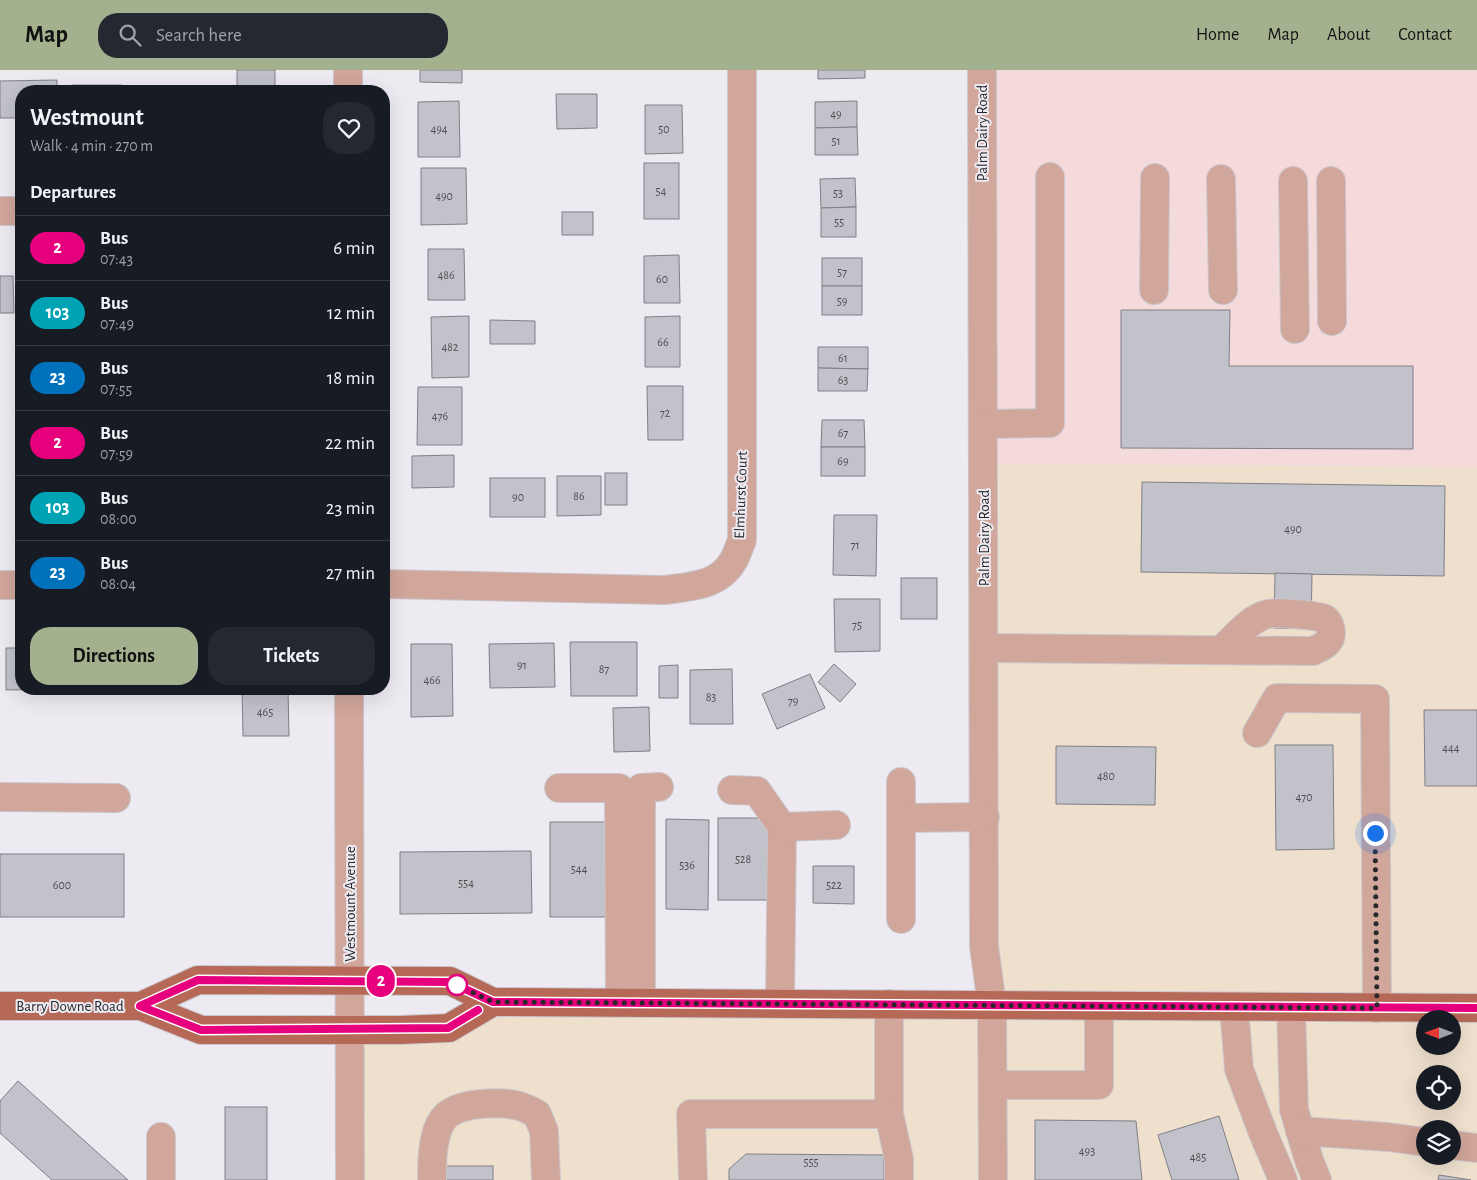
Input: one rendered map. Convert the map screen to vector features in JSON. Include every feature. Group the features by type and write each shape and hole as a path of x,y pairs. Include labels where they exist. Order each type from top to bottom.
{"main road":[{"name":"Barry Downe Road","path":"140,1006 198,980 450,982 493,1002 1477,1008"},
{"name":"Barry Downe Road","path":"0,1006 140,1006 201,1030 350,1030 448,1028 493,1002"}],"street":[{"path":"348,70 348,85"},
{"name":"Elmhurst Court","path":"390,584 664,590 700,586 718,577 732,563 742,540 742,70"},
{"name":"Palm Dairy Road","path":"982,70 984,946 992,1005 993,1180"},
{"path":"983,424 1050,423 1050,177"},
{"path":"1154,290 1155,178"},
{"path":"1221,179 1223,290"},
{"path":"1293,180 1295,329"},
{"path":"1332,181 1332,320"},
{"path":"0,211 15,211"},
{"path":"0,585 15,585"},
{"path":"984,648 1222,650"},
{"name":"Westmount Avenue","path":"349,695 350,1180"},
{"path":"1257,733 1277,698 1375,699 1377,1008"},
{"path":"901,782 901,919"},
{"path":"631,1002 641,788 659,787"},
{"path":"559,788 619,788 631,1002"},
{"path":"732,790 757,791 782,827 780,1004"},
{"path":"0,797 116,798"},
{"path":"901,818 985,817"},
{"path":"782,827 836,825"},
{"path":"889,1004 889,1114 899,1158 899,1180"},
{"path":"992,1085 1099,1085 1099,1006"},
{"path":"1234,1007 1240,1069 1263,1133 1283,1180"},
{"path":"1291,1007 1294,1110 1317,1180"},
{"path":"432,1180 435,1136 445,1116 459,1108 492,1102 520,1106 537,1114 544,1132 546,1180"},
{"path":"693,1180 691,1114 889,1114"},
{"path":"1300,1131 1416,1141"},
{"path":"161,1137 161,1180"},
{"path":"1461,1146 1477,1148"}],"shaded area":[{"path":"982,70 1477,70 1477,467 982,463"},
{"path":"982,463 1477,467 1477,1180 351,1180 352,1032 448,1031 493,1002 982,1007"}],"building":[{"path":"237,70 275,70 275,85 237,85"},
{"path":"420,70 462,70 462,83 420,82"},
{"path":"818,70 865,70 865,78 818,79"},
{"path":"57,80 57,85 15,85 15,118 0,118 0,81"},
{"path":"556,94 597,94 597,128 557,129"},
{"path":"459,101 460,157 418,157 418,102"},
{"path":"857,101 857,127 815,128 815,102"},
{"path":"645,105 682,105 683,153 645,154"},
{"path":"857,127 858,155 815,155 815,128"},
{"path":"644,163 679,163 679,219 644,219"},
{"path":"421,168 466,168 467,224 421,225"},
{"path":"855,178 856,207 821,208 820,179"},
{"path":"856,207 856,237 821,237 821,208"},
{"path":"562,212 593,212 593,235 562,235"},
{"path":"428,249 464,249 465,300 428,300"},
{"path":"679,255 680,303 644,303 644,256"},
{"path":"822,258 862,258 862,286 822,286"},
{"path":"0,276 13,276 14,313 0,313"},
{"path":"822,286 862,286 862,315 822,315"},
{"path":"1121,310 1230,310 1229,366 1413,366 1413,449 1121,448"},
{"path":"469,316 469,377 432,378 431,317"},
{"path":"680,316 680,367 645,367 645,317"},
{"path":"490,320 535,321 535,344 490,344"},
{"path":"818,347 868,347 868,369 818,368"},
{"path":"818,368 868,369 867,391 818,391"},
{"path":"647,386 683,386 683,440 648,440"},
{"path":"418,387 462,387 462,445 417,445"},
{"path":"822,420 864,420 865,447 821,447"},
{"path":"821,447 865,447 865,476 821,476"},
{"path":"454,455 454,487 412,488 412,456"},
{"path":"605,473 627,473 627,505 605,505"},
{"path":"557,476 601,476 601,515 557,516"},
{"path":"490,478 545,478 545,517 490,517"},
{"path":"1142,482 1445,486 1444,576 1141,572"},
{"path":"834,515 877,515 876,576 833,575"},
{"path":"1275,573 1312,574 1311,629 1274,628"},
{"path":"901,578 937,578 937,619 901,619"},
{"path":"834,599 880,599 880,651 835,652"},
{"path":"570,642 637,642 637,696 571,696"},
{"path":"554,643 555,687 490,688 489,644"},
{"path":"411,644 452,644 453,716 411,717"},
{"path":"6,648 15,648 15,690 6,690"},
{"path":"834,664 856,684 840,702 818,682"},
{"path":"678,665 678,698 659,698 659,666"},
{"path":"732,669 733,724 690,724 690,670"},
{"path":"810,674 825,708 777,729 762,694"},
{"path":"242,695 288,695 289,736 243,736"},
{"path":"649,707 650,751 614,752 613,708"},
{"path":"1424,710 1477,710 1477,786 1425,786"},
{"path":"1275,745 1333,745 1334,849 1276,850"},
{"path":"1056,746 1156,747 1155,805 1056,804"},
{"path":"718,818 768,818 768,900 718,900"},
{"path":"666,819 709,820 708,910 666,909"},
{"path":"550,822 609,822 608,917 550,917"},
{"path":"531,851 532,913 400,914 400,852"},
{"path":"0,854 124,854 124,917 0,917"},
{"path":"813,866 854,866 854,904 813,903"},
{"path":"18,1081 128,1180 52,1180 0,1133 0,1101"},
{"path":"225,1107 267,1107 267,1180 225,1180"},
{"path":"1219,1116 1239,1180 1172,1180 1158,1135"},
{"path":"1035,1120 1136,1121 1142,1180 1035,1180"},
{"path":"746,1154 884,1155 884,1180 729,1180 729,1169"},
{"path":"440,1166 493,1166 493,1180 440,1180"},
{"path":"1439,1175 1471,1180 1438,1180"}],"bus line":[{"name":"2","path":"478,1010 448,1028 400,1030 201,1030 140,1006 198,980 450,982 493,1002 1477,1008"}],"route":[{"path":"457,985 493,1002 1377,1008 1375,833"}]}
